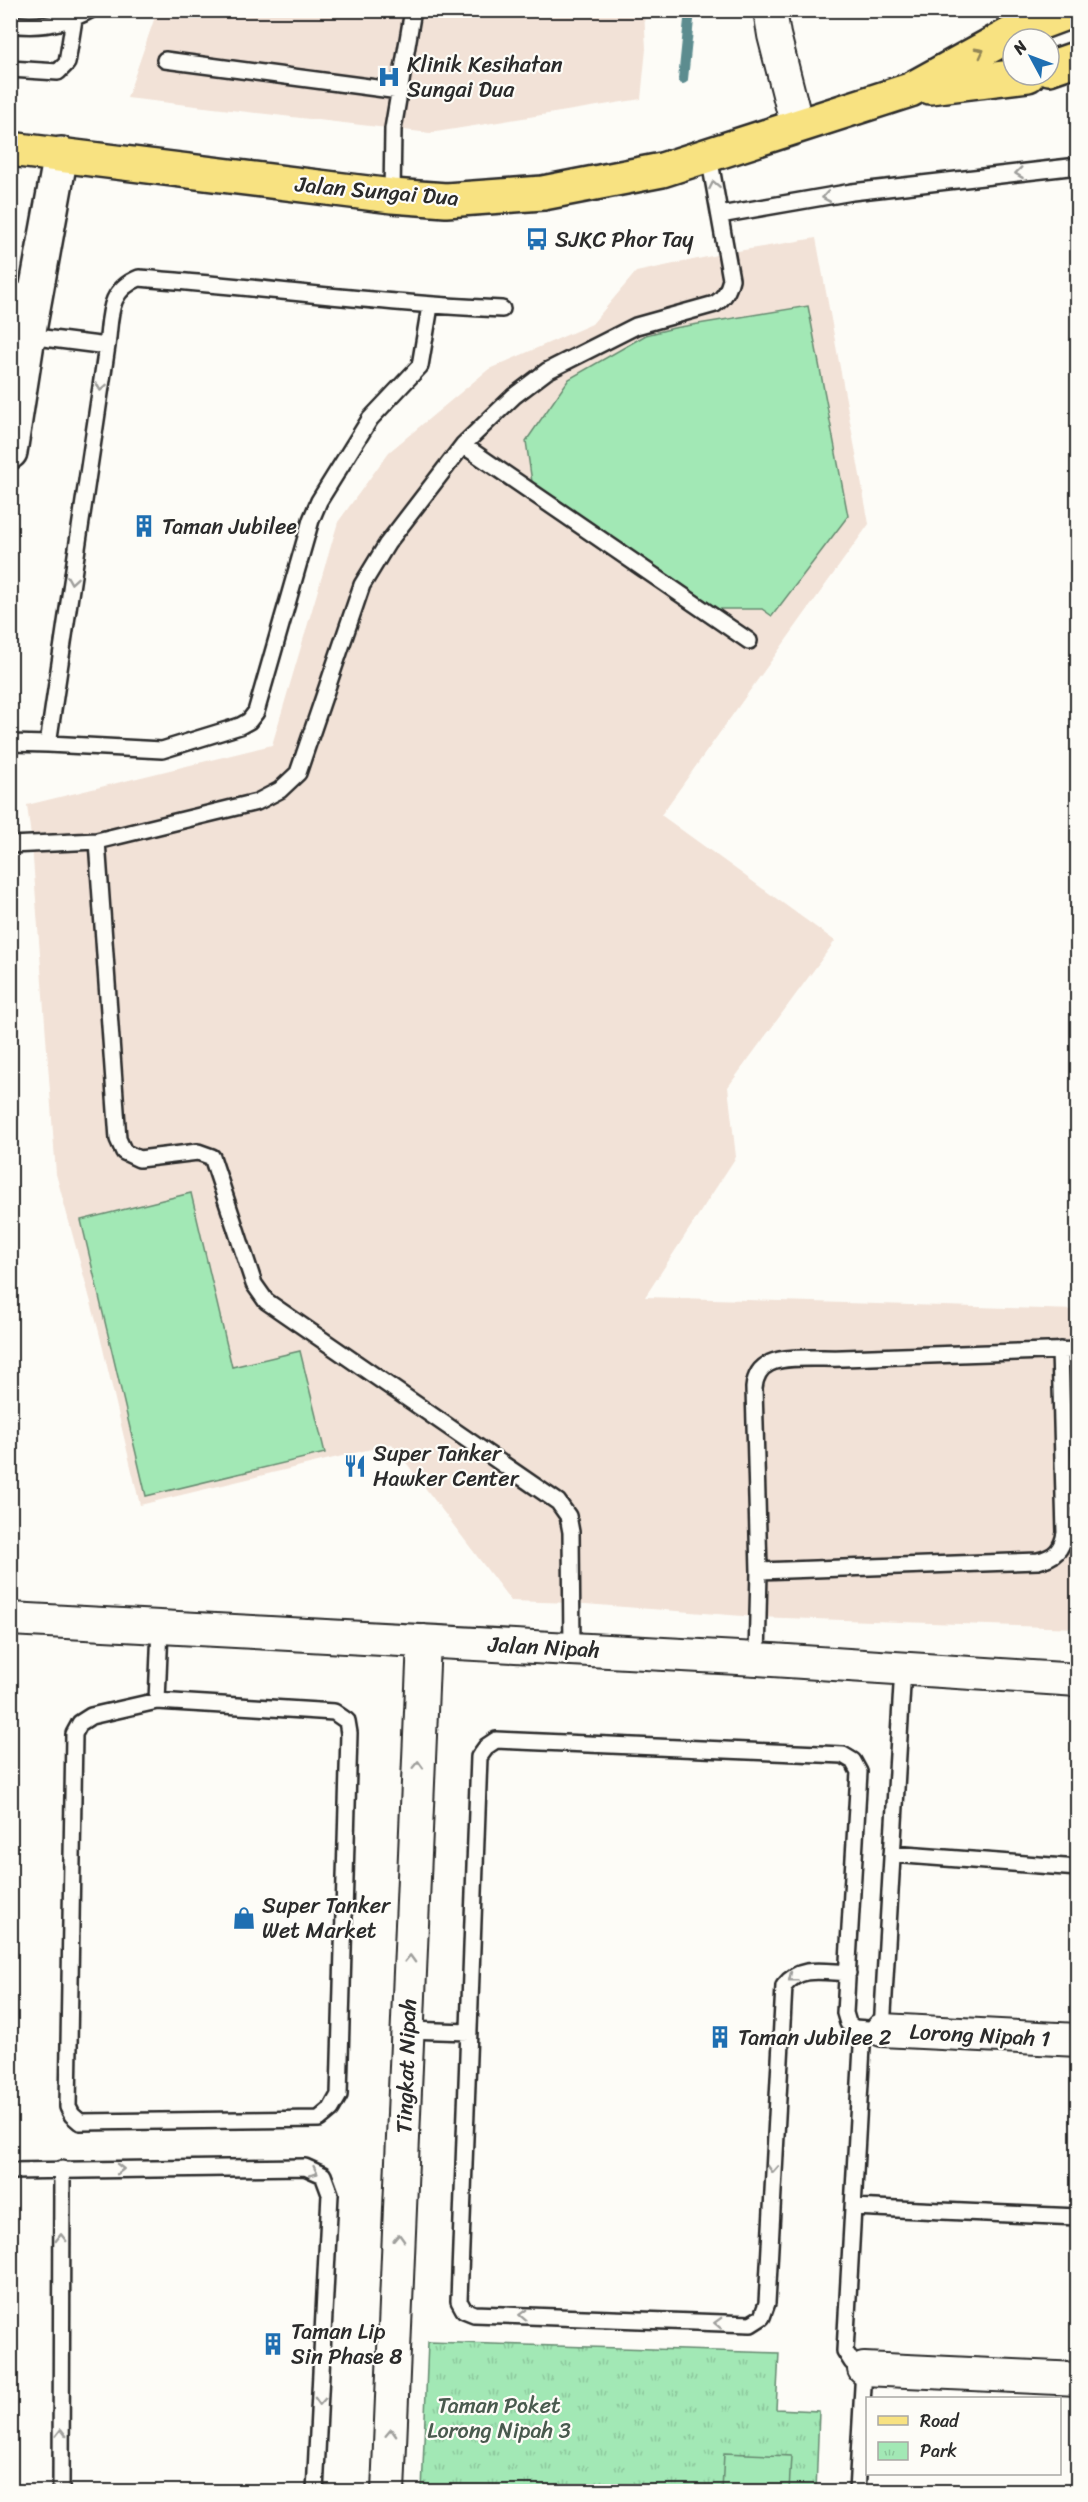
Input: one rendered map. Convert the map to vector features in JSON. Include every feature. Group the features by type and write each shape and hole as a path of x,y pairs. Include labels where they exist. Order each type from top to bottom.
{"main road":[{"name":"Jalan Sungai Dua","path":"910,90 1016,32 1074,10"},
{"path":"1061,64 1077,58"},
{"name":"Jalan Sungai Dua","path":"10,149 392,196 446,200 543,193 662,170 910,90 1001,78"}],"street":[{"path":"770,10 797,126"},
{"path":"10,452 23,316 61,154"},
{"name":"Jalan Nipah","path":"10,1619 757,1659 1077,1680"},
{"name":"Tingkat Nipah","path":"388,2492 424,1641"},
{"name":"Lorong Nipah 1","path":"872,2029 1077,2040"},
{"path":"864,2369 1077,2379"}],"lane":[{"path":"10,24 49,25 74,19 90,10"},
{"path":"392,196 393,129 413,10"},
{"path":"10,69 58,72 67,63 74,19"},
{"path":"165,60 399,91"},
{"path":"10,845 97,841 257,802 280,790 298,773 362,585 387,544 463,445 514,396 547,371 636,326 715,304 729,290 731,279 709,156"},
{"path":"720,215 852,192 1077,166"},
{"path":"48,744 112,303 125,284 139,278 241,286 430,306 502,309"},
{"path":"10,743 162,750 240,726 249,721 256,712 311,520 319,501 370,419 420,366 430,306"},
{"path":"23,316 107,346"},
{"path":"463,445 749,641"},
{"path":"97,841 118,1139 124,1152 139,1159 198,1152 212,1157 254,1284 266,1301 558,1502 568,1516 571,1532 572,1649"},
{"path":"759,1571 1049,1559 1058,1552 1065,1533 1060,1350"},
{"path":"757,1659 759,1571 754,1388 755,1378 762,1369 771,1362 781,1360 1077,1350"},
{"path":"157,1701 160,1628"},
{"path":"856,2492 864,2369 852,2362 845,2351 853,2207 892,1854 903,1668"},
{"path":"157,1701 334,1712 347,1721 349,1733 339,2095 331,2109 319,2119 80,2122 72,2115 68,2107 74,1734 80,1723 91,1716 157,1701"},
{"path":"848,1973 802,1971 791,1976 784,1986 767,2303 762,2317 752,2324 474,2314 464,2310 459,2301 479,1757 487,1746 496,1740 843,1755 853,1761 860,1772 848,1973 845,2013 848,2023 854,2028 872,2029"},
{"path":"892,1854 1077,1868"},
{"path":"407,2030 469,2032"},
{"path":"10,2171 305,2167 323,2175 330,2194 315,2492"},
{"path":"61,2492 62,2169"},
{"path":"853,2207 1077,2217"}],"shaded area":[{"name":"Klinik Kesihatan Sungai Dua","path":"157,11 644,11 646,49 641,99 430,133 127,98"},
{"path":"816,238 869,524 661,815 835,941 728,1087 736,1157 645,1297 1077,1310 1077,1628 756,1617 572,1603 511,1601 392,1444 140,1505 99,1332 56,1174 32,845 27,805 272,745 338,522 389,452 489,369 592,324 636,272 726,253"}],"green space":[{"path":"808,306 848,516 772,616 762,609 714,609 532,482 526,441 569,379 646,335 674,328"},
{"path":"191,1193 232,1367 300,1351 325,1453 146,1496 81,1220"},
{"name":"Taman Poket Lorong Nipah 3","path":"428,2342 779,2353 776,2409 819,2411 816,2491 422,2492"},
{"path":"724,2453 791,2456 789,2491 722,2491"}],"waterway":[{"path":"683,79 690,10"}],"place":[{"name":"Klinik Kesihatan Sungai Dua","path":"389,77"},
{"name":"SJKC Phor Tay","path":"537,239"},
{"name":"Taman Jubilee","path":"144,526"},
{"name":"Super Tanker Hawker Center","path":"355,1466"},
{"name":"Super Tanker Wet Market","path":"244,1918"},
{"name":"Taman Jubilee 2","path":"720,2037"},
{"name":"Taman Lip Sin Phase 8","path":"273,2344"}]}
